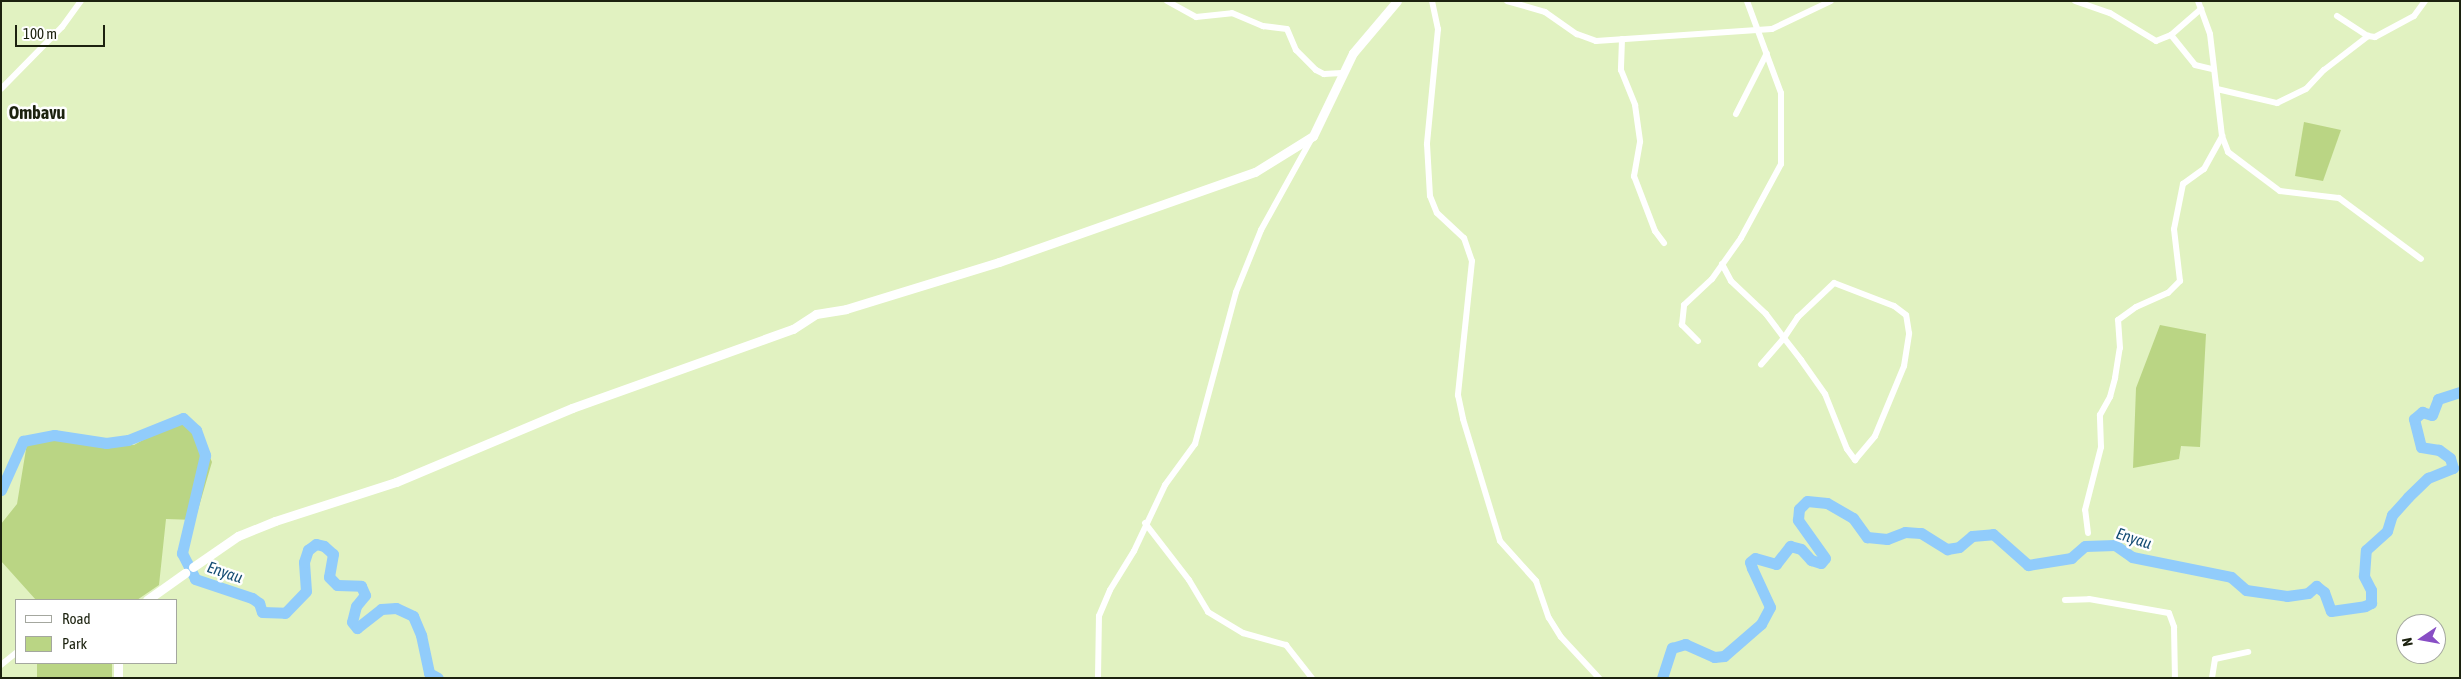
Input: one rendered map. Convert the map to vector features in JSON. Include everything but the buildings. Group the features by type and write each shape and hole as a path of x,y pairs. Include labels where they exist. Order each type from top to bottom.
{"street":[{"path":"1,89 62,27 81,1"},
{"path":"1167,1 1196,17 1232,13 1263,26 1287,29 1296,50 1316,70 1324,74 1342,73"},
{"path":"1098,678 1099,616 1165,485 1195,444 1236,292 1261,230 1313,136 1342,73 1370,30 1397,1"},
{"path":"1432,1 1438,29 1427,144 1430,196 1437,213 1464,238 1472,260 1458,395 1462,413 1500,541 1536,581 1549,618 1561,637 1598,678"},
{"path":"1507,1 1545,12 1577,34 1593,40 1776,28 1831,1"},
{"path":"1698,341 1682,325 1684,305 1712,279 1748,228 1780,164 1782,99 1760,30 1747,1"},
{"path":"2075,1 2110,13 2152,40 2171,35 2201,9"},
{"path":"2198,1 2210,34 2213,69 2225,148 2233,157 2271,186 2290,193 2339,198 2421,259"},
{"path":"2217,89 2277,103 2306,89 2324,70 2368,36 2383,35 2414,16 2425,1"},
{"path":"2337,16 2368,36"},
{"path":"2171,35 2191,62 2202,68 2213,69"},
{"path":"1622,39 1621,70 1635,105 1640,149 1634,176 1655,231 1664,243"},
{"path":"1736,114 1767,53"},
{"path":"148,599 238,536 275,521 396,482 572,408 793,329 816,314 846,309 999,262 1255,172 1313,136"},
{"path":"2088,533 2085,510 2101,447 2100,415 2113,389 2116,370 2118,320 2136,307 2168,293 2180,280 2174,229 2183,184 2204,169 2222,136"},
{"path":"1722,264 1731,281 1766,314 1784,338 1825,394 1847,449 1855,460 1875,436 1904,366 1909,333 1906,315 1894,306 1834,283 1798,317 1784,338 1761,364"},
{"path":"1145,524 1189,580 1208,612 1243,633 1286,645 1312,678"},
{"path":"2065,600 2089,599 2169,613 2174,627 2175,678"},
{"path":"2212,678 2215,658 2248,652"},
{"path":"1,666 15,653"},
{"path":"118,664 118,678"}],"green space":[{"path":"2304,122 2341,130 2323,181 2295,176"},
{"path":"2160,325 2206,334 2200,447 2181,446 2179,459 2133,468 2136,388"},
{"path":"178,420 195,424 212,462 195,520 166,519 159,585 138,599 35,599 1,561 1,524 17,504 28,437 105,446 134,445"},
{"path":"37,664 112,664 112,678 37,678"}],"waterway":[{"name":"Enyau","path":"1662,678 1672,648 1685,644 1714,657 1724,656 1761,624 1770,607 1750,562 1755,558 1776,564 1790,546 1801,549 1811,560 1821,563 1825,558 1798,520 1799,509 1807,501 1827,503 1853,518 1867,537 1887,539 1905,532 1921,533 1947,549 1959,547 1972,536 1993,534 2028,565 2071,558 2085,546 2115,545 2132,557 2231,577 2246,590 2287,596 2308,593 2316,586 2324,592 2331,611 2365,606 2371,603 2371,590 2364,576 2366,550 2387,531 2392,515 2428,478 2453,468 2450,458 2439,450 2421,447 2414,419 2422,412 2432,415 2438,399 2460,392"},
{"name":"Enyau","path":"1,490 23,441 54,435 106,443 128,440 183,418 196,430 205,455 182,553 195,579 252,598 259,603 262,612 285,613 306,591 304,562 308,550 316,544 324,546 333,554 329,577 337,585 361,586 365,595 356,606 352,622 357,628 381,609 396,608 413,616 421,635 429,673 438,678"}],"district":[{"name":"Ombavu","path":"37,113"}]}
